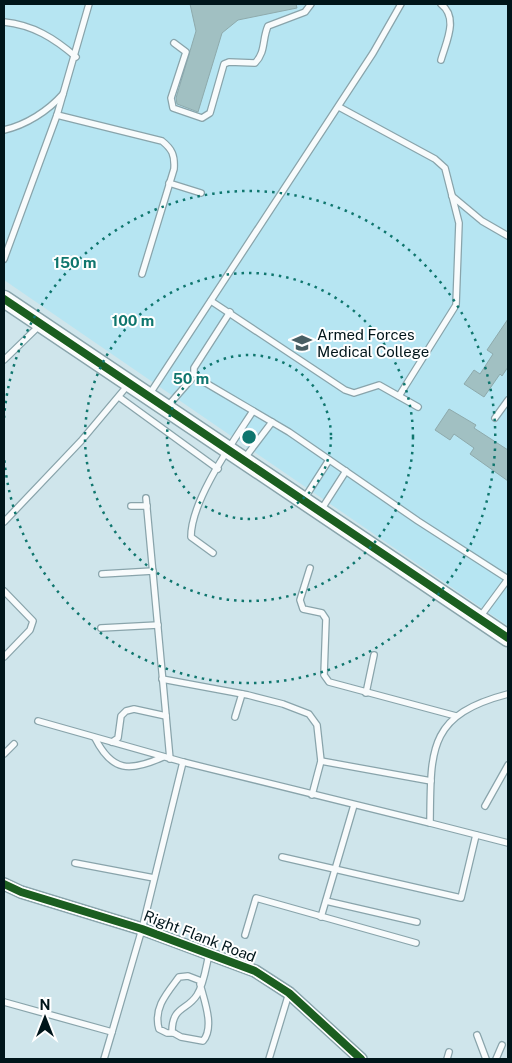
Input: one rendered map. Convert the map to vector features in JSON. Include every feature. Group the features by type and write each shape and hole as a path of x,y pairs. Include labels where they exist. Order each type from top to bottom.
{"street":[{"path":"4,299 508,638"},
{"name":"Right Flank Road","path":"4,884 21,892 142,929 255,971 289,993 361,1059"}],"lane":[{"path":"4,259 65,92 89,4"},
{"path":"174,43 186,52 171,98 172,108 202,118 210,113 224,64 229,62 254,63 264,49 264,34 268,26 305,12 310,4"},
{"path":"148,397 339,107 401,4"},
{"path":"441,4 447,9 451,17 451,26 441,60"},
{"path":"4,22 35,28 60,43 76,57"},
{"path":"4,130 31,119 54,104 65,92"},
{"path":"339,107 435,159 445,168 459,223 456,305 399,396"},
{"path":"57,115 162,141 170,147 175,157 142,274"},
{"path":"169,183 201,193"},
{"path":"452,196 482,221 508,236"},
{"path":"211,301 345,390 354,393 379,385 418,407"},
{"path":"166,409 194,376 194,368 230,312"},
{"path":"4,360 42,324"},
{"path":"194,376 272,422 508,579 479,619"},
{"path":"4,522 74,448 130,384"},
{"path":"119,397 218,470"},
{"path":"496,418 508,400"},
{"path":"213,553 191,537 191,523 228,451 253,411"},
{"path":"243,461 272,422"},
{"path":"303,501 329,460"},
{"path":"319,512 346,471"},
{"path":"146,498 170,759"},
{"path":"130,506 147,506"},
{"path":"310,568 300,600 303,609 322,613 326,619 324,675 329,682 456,716"},
{"path":"102,574 153,571"},
{"path":"4,591 33,621 30,630 4,657"},
{"path":"101,628 158,625"},
{"path":"366,693 374,655"},
{"path":"162,679 242,694 282,704 309,714 317,725 321,761 312,795"},
{"path":"235,717 242,694"},
{"path":"430,823 432,763 438,738 456,716 466,709 508,694"},
{"path":"112,742 118,738 121,716 126,711 134,709 166,716"},
{"path":"38,722 170,759 508,843"},
{"path":"95,738 103,754 113,762 135,767 163,757"},
{"path":"4,754 14,744"},
{"path":"321,761 431,781"},
{"path":"104,1059 142,929 183,762"},
{"path":"485,806 508,765"},
{"path":"321,917 354,805"},
{"path":"282,857 461,898 476,835"},
{"path":"75,863 154,878"},
{"path":"245,935 256,898 416,943"},
{"path":"326,900 417,922"},
{"path":"174,1033 172,1024 174,1016 196,996 209,954"},
{"path":"188,976 201,983 206,1009 207,1036 203,1041 159,1030 157,1016 161,1002 179,977 188,976"},
{"path":"269,1059 289,993"},
{"path":"4,1002 112,1032"},
{"path":"477,1035 486,1059"},
{"path":"496,1059 502,1045"},
{"path":"447,1059 449,1052"}],"shaded area":[{"name":"Armed Forces Medical College","path":"4,4 508,4 508,626 4,280"}],"building":[{"path":"190,4 296,4 297,8 238,20 222,33 198,112 177,104 176,98 196,31"},
{"path":"508,319 508,367 502,376 500,374 484,397 464,384 474,370 480,374 493,354 487,350"},
{"path":"449,409 476,425 474,428 508,450 508,481 470,454 474,448 454,434 450,440 435,430"}],"cycle path":[{"path":"4,299 508,638"},
{"path":"4,884 21,892 142,929 255,971 289,993 361,1059"}],"place":[{"name":"Armed Forces Medical College","path":"302,343"}]}
